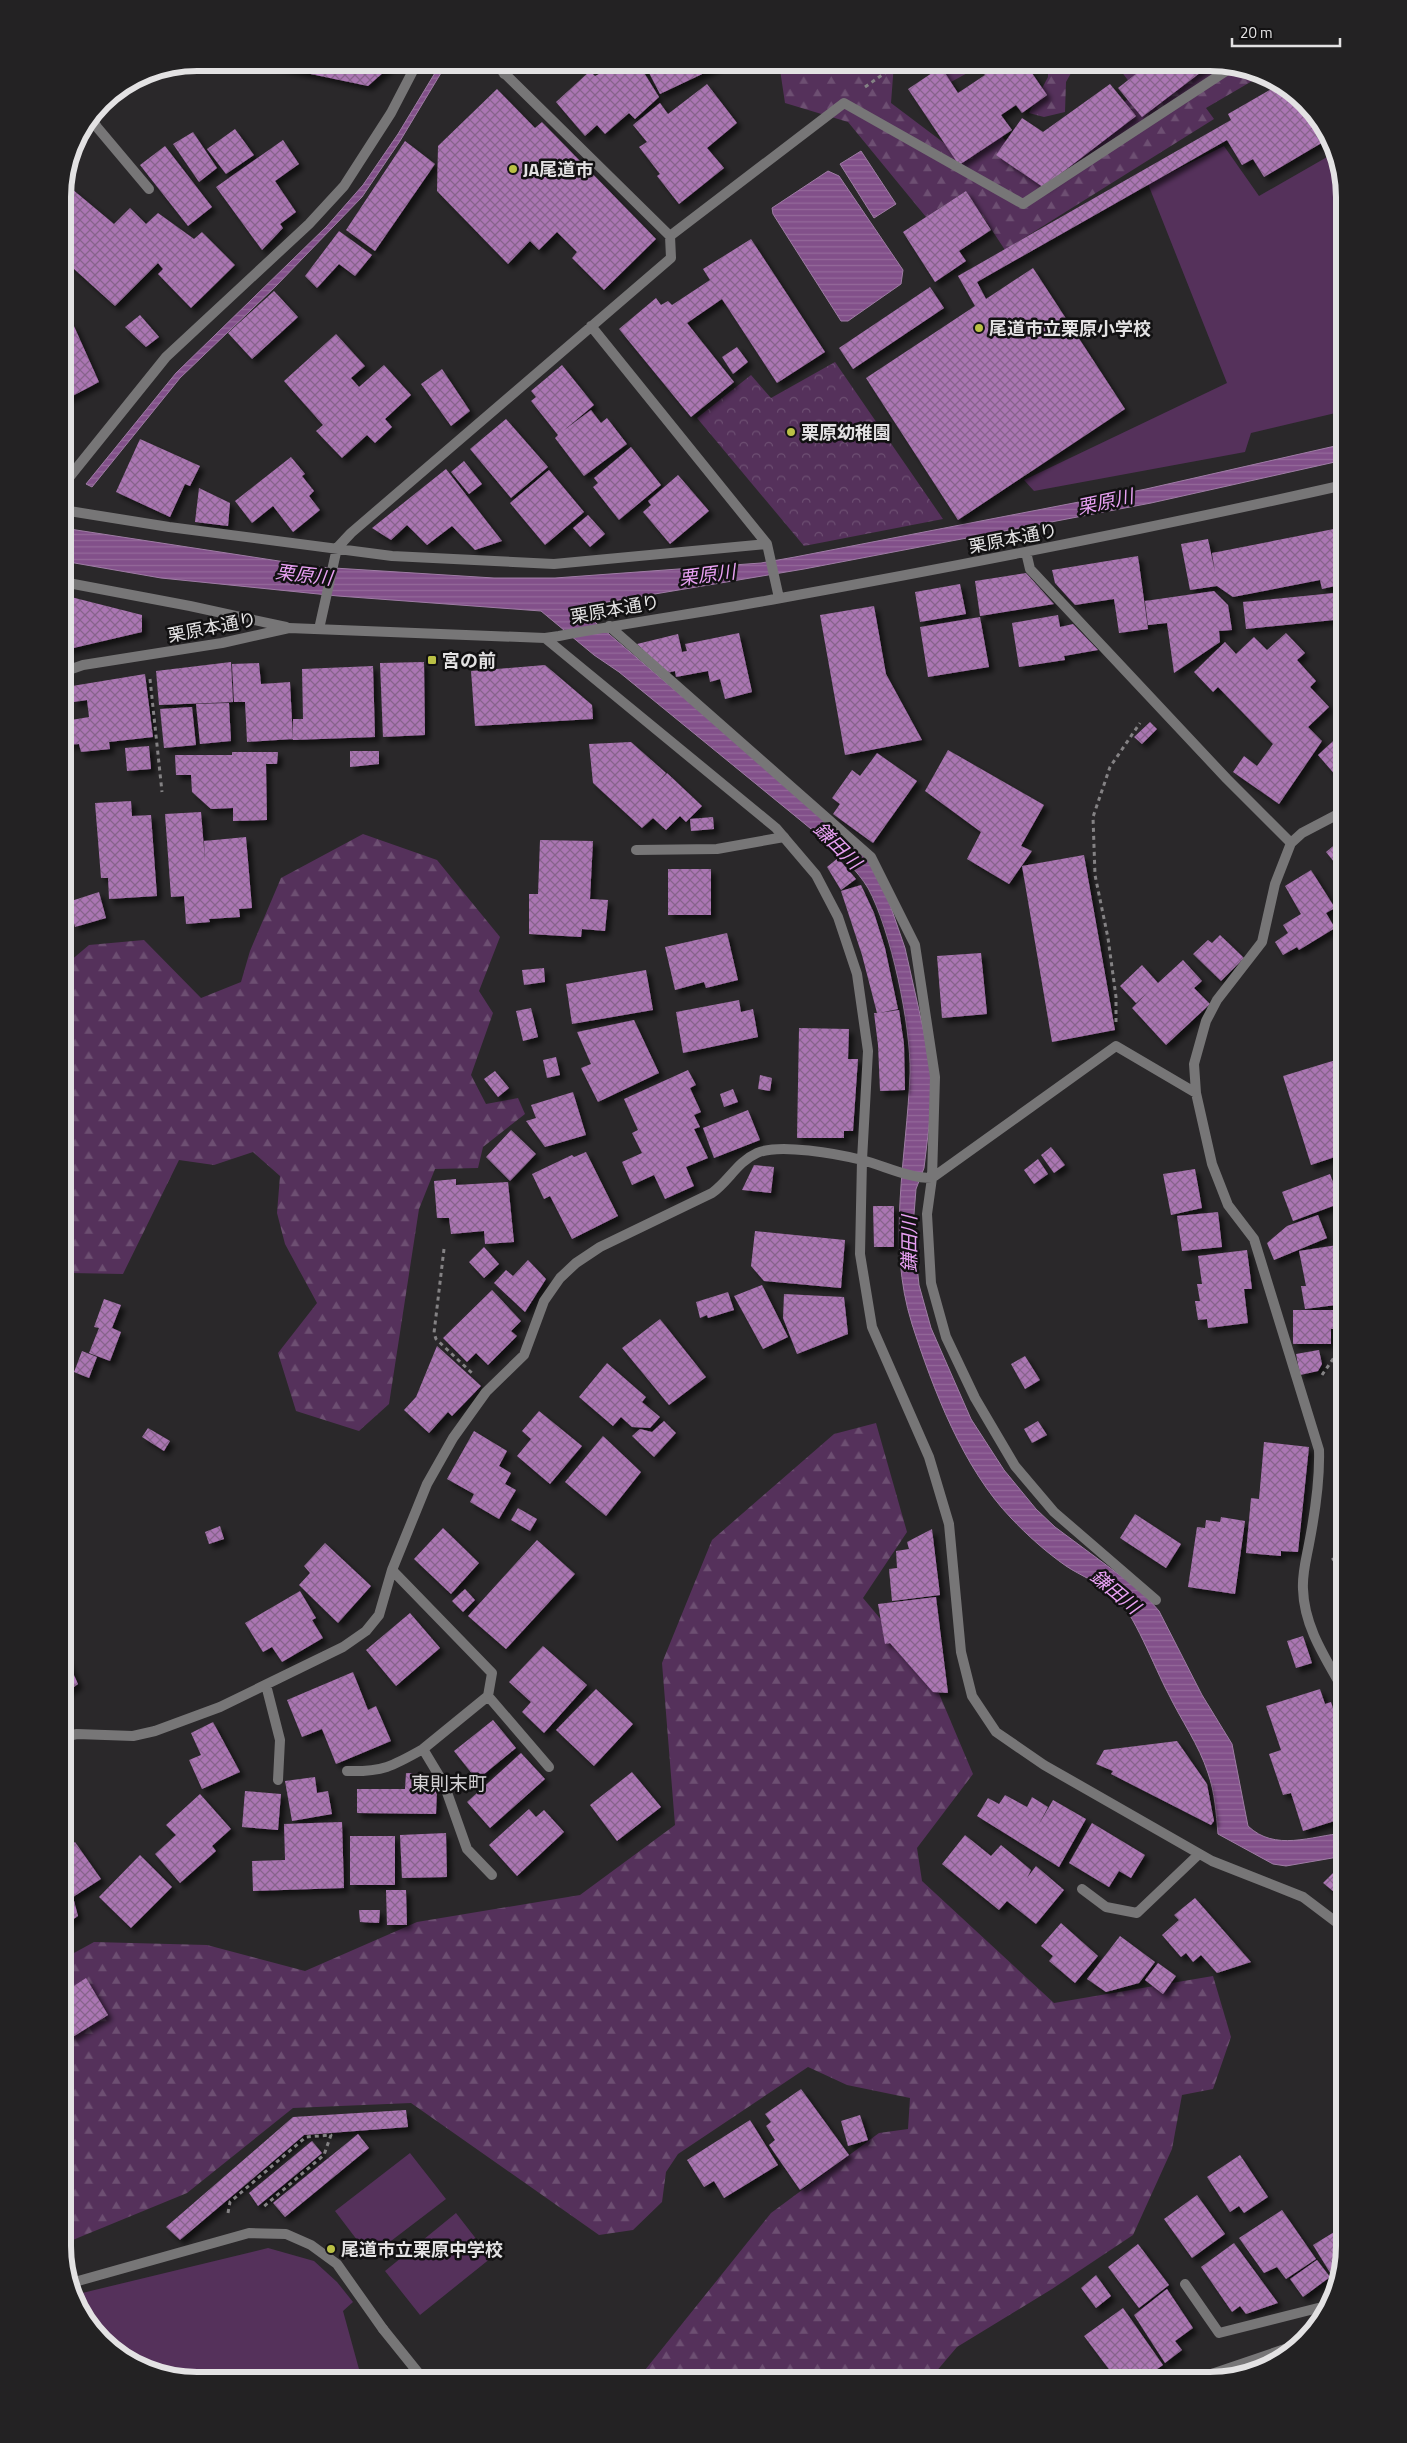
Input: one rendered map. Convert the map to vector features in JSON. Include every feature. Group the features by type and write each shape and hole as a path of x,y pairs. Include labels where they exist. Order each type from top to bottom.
{"street":[{"path":"72,473 166,357 309,224 344,186 391,113 413,71"},
{"path":"319,629 338,548 351,533 671,258 670,236 502,71"},
{"path":"504,74 507,71"},
{"path":"670,236 844,103 1023,204 1223,73"},
{"path":"95,124 149,189"},
{"path":"591,326 768,544 779,598"},
{"name":"栗原本通り","path":"72,669 83,665 222,643 289,628 545,638 779,598 1026,552 1188,520 1336,487"},
{"path":"72,511 169,527 392,556 554,564 768,544"},
{"path":"1026,552 1030,569 1227,779 1291,843"},
{"path":"72,584 190,606 289,628"},
{"path":"609,626 871,857 915,945 935,1077 927,1214 931,1283 946,1337 975,1398 1015,1466 1054,1512 1156,1600"},
{"path":"545,638 776,828 816,874 838,917 857,974 868,1051 862,1160 860,1254 872,1327 928,1457 949,1524 961,1652 972,1696 996,1732 1044,1765 1199,1854 1302,1897 1336,1922"},
{"path":"1336,815 1302,833 1291,843 1274,884 1262,942 1217,1000 1206,1021 1194,1064 1196,1093 1212,1164 1228,1205 1254,1239 1319,1450 1320,1476 1303,1569 1303,1592 1306,1612 1316,1640 1336,1676"},
{"path":"636,850 717,849 784,836"},
{"path":"71,1736 78,1734 133,1736 155,1731 220,1707 343,1648 366,1631 379,1615 392,1570 411,1518 427,1484 453,1438 489,1389 524,1356 544,1302 560,1278 576,1262 600,1247 712,1193 726,1182 735,1168 758,1152 771,1149 793,1149 862,1160 898,1172 928,1178 1116,1046 1196,1093"},
{"path":"347,1771 371,1772 390,1768 423,1749 488,1696 492,1673 392,1570"},
{"path":"266,1685 280,1740 278,1780"},
{"path":"488,1696 549,1767"},
{"path":"423,1749 444,1784 467,1849 492,1875"},
{"path":"1082,1888 1106,1907 1137,1913 1199,1854"},
{"path":"77,2281 249,2233 286,2234 311,2246 336,2264 383,2329 417,2371"},
{"path":"1185,2284 1219,2333 1319,2308"},
{"path":"1219,2371 1277,2352"}],"path":[{"path":"844,103 887,72"},
{"path":"147,655 162,792"},
{"path":"1116,1046 1116,997 1108,938 1094,875 1093,817 1110,767 1155,701"},
{"path":"444,1249 434,1333 436,1339 489,1389"},
{"path":"1304,1397 1336,1354"},
{"path":"221,2241 230,2202 306,2137 330,2135 324,2155 250,2218 249,2233"}],"green space":[{"path":"780,72 893,72 891,103 948,146 994,128 1042,181 1136,91 1122,72 1218,72 1254,80 1206,108 1214,119 1005,250 966,191 926,217 848,122 785,103"},
{"path":"941,72 970,72 951,82"},
{"path":"1048,72 1075,72 1071,73 1066,82 1065,112 1044,117 1029,113 1048,77"},
{"path":"1224,146 1259,196 1329,156 1335,181 1336,198 1336,413 1251,433 1245,452 1034,491 1024,480 1227,383 1148,184"},
{"path":"835,362 943,519 804,546 697,418 751,375 771,398"},
{"path":"363,834 437,860 500,937 479,991 493,1013 471,1075 486,1104 518,1098 525,1114 483,1147 478,1168 435,1169 419,1209 389,1404 359,1431 296,1411 278,1353 317,1303 285,1244 277,1213 280,1176 253,1152 214,1165 179,1160 123,1274 71,1273 72,960 89,945 144,940 201,998 241,982 250,951 281,878"},
{"path":"876,1423 907,1532 863,1598 935,1684 973,1774 917,1848 922,1881 1054,2003 1213,1976 1231,2037 1213,2089 1182,2095 1172,2149 1133,2235 1052,2289 957,2347 936,2372 644,2371 771,2213 879,2133 908,2129 910,2098 847,2085 808,2067 678,2154 666,2172 662,2202 633,2230 599,2235 411,2103 293,2108 187,2193 71,2241 71,1955 94,1942 207,1945 305,1971 417,1922 580,1895 675,1825 662,1663 712,1540 834,1434"},
{"path":"410,2153 446,2199 370,2257 335,2211"},
{"path":"456,2213 491,2258 420,2315 385,2271"},
{"path":"268,2248 314,2261 337,2282 353,2302 343,2311 360,2371 189,2371 157,2365 142,2359 114,2340 93,2316 81,2293"}],"water":[{"path":"436,71 442,71 400,141 362,197 276,286 180,378 92,487 86,484 176,373 327,226 363,185 398,134"},
{"path":"861,151 896,204 874,218 840,164"},
{"path":"828,171 839,176 903,270 901,284 848,321 841,321 773,214 772,208"},
{"path":"1336,446 1336,462 1151,503 804,569 595,604 588,602 583,612 730,737 829,816 871,864 886,893 905,948 930,1059 933,1093 924,1168 916,1189 913,1227 919,1285 931,1328 971,1419 1004,1470 1036,1509 1055,1527 1144,1594 1159,1611 1202,1695 1232,1744 1248,1826 1259,1834 1282,1840 1306,1839 1336,1834 1336,1857 1286,1866 1273,1864 1218,1834 1214,1796 1204,1763 1129,1613 1114,1595 1059,1561 1011,1518 978,1476 951,1427 912,1324 904,1293 900,1262 900,1199 910,1073 903,1005 892,953 884,928 868,888 854,869 827,842 619,672 594,655 541,611 338,596 161,578 72,563 72,529 318,567 494,578 555,578 761,563 1146,489"}],"building":[{"path":"297,71 385,71 368,86"},
{"path":"590,71 595,76 604,71 643,71 659,97 635,119 629,113 605,134 597,125 585,136 556,102"},
{"path":"648,71 708,71 660,94"},
{"path":"934,72 944,72 958,93 985,75 982,72 1031,72 1047,95 1022,113 1016,105 1001,115 1012,130 959,165 908,89"},
{"path":"1139,72 1201,72 1142,117 1118,88"},
{"path":"707,84 737,123 707,148 724,168 679,204 657,176 660,174 639,147 647,142 633,125 660,103 668,114"},
{"path":"1110,84 1136,116 1043,187 996,155 1022,118 1043,132"},
{"path":"1272,88 1293,103 1304,114 1323,142 1264,177 1253,159 1242,165 1227,140 977,282 986,299 1033,268 1125,409 958,520 866,378 975,306 958,276 1231,120 1228,114"},
{"name":"JA尾道市","path":"497,89 535,128 542,122 656,239 604,290 572,258 577,252 557,232 539,250 530,241 508,264 437,191 438,146"},
{"path":"235,129 254,155 226,174 207,149"},
{"path":"193,132 217,168 199,182 173,144"},
{"path":"283,140 299,164 275,181 296,212 280,224 283,228 262,250 216,187"},
{"path":"405,141 435,164 375,251 346,230"},
{"path":"165,146 212,207 188,226 140,165"},
{"path":"72,189 114,224 130,208 146,224 158,213 194,239 202,232 235,265 191,308 158,274 163,269 158,263 115,306 72,267"},
{"path":"966,191 991,230 959,251 966,261 935,282 903,232"},
{"path":"339,231 372,255 355,276 339,264 317,288 305,276"},
{"path":"751,239 825,352 777,383 722,299 687,323 734,382 691,417 619,329 656,298 661,305 668,301 672,305 710,280 703,269"},
{"path":"930,287 944,308 853,369 839,348"},
{"path":"274,291 298,317 252,359 228,333"},
{"path":"140,315 159,337 146,347 125,327"},
{"path":"73,324 99,382 72,396"},
{"path":"336,334 365,366 351,378 359,387 384,365 411,395 385,419 392,427 375,443 367,435 342,458 316,431 323,425 284,381"},
{"path":"737,347 748,362 733,374 722,357"},
{"path":"562,365 594,405 563,431 591,410 601,423 607,418 627,444 584,476 555,438 558,435 531,401 536,397 531,391"},
{"path":"442,369 470,411 451,426 421,384"},
{"path":"506,419 548,467 511,498 470,449"},
{"path":"140,439 200,466 190,486 185,484 170,517 116,492"},
{"path":"631,447 661,485 619,520 593,487 598,483 594,478"},
{"path":"291,457 305,474 302,476 314,491 309,496 320,510 293,532 273,506 252,523 235,501"},
{"path":"464,461 482,484 469,494 451,472"},
{"path":"446,469 502,541 475,550 452,526 427,545 407,525 391,540 372,528"},
{"path":"549,470 584,512 545,545 510,503"},
{"path":"678,475 709,511 670,544 643,512 651,505 648,501"},
{"path":"199,488 230,503 228,526 195,522"},
{"path":"588,515 605,534 590,547 573,528"},
{"path":"1336,529 1336,586 1322,589 1320,580 1233,597 1217,586 1190,590 1181,544 1208,539 1215,572 1212,553"},
{"path":"1138,556 1148,629 1119,633 1114,599 1075,605 1055,583 1052,570"},
{"path":"1026,573 1054,604 980,616 975,581"},
{"path":"960,584 966,614 920,622 915,592"},
{"path":"1214,591 1228,605 1232,630 1219,631 1220,642 1174,673 1167,623 1148,625 1145,601"},
{"path":"1336,593 1336,620 1246,629 1243,602"},
{"path":"72,597 142,615 142,632 72,648"},
{"path":"874,606 886,674 922,740 845,755 820,615"},
{"path":"1058,615 1060,627 1073,624 1098,650 1064,656 1065,660 1019,667 1012,623"},
{"path":"980,617 989,667 928,677 920,627"},
{"path":"739,633 752,692 725,699 720,679 710,682 708,671 676,677 675,671 667,673 637,644 678,634 682,652 687,651 685,644"},
{"path":"1286,633 1305,653 1297,660 1316,681 1310,687 1329,707 1308,727 1322,741 1279,804 1233,772 1244,756 1257,766 1273,744 1218,687 1213,692 1194,672 1225,642 1236,654 1254,637 1267,650"},
{"path":"231,662 233,702 159,705 156,671"},
{"path":"424,662 425,735 383,737 380,663"},
{"path":"259,663 261,684 290,682 293,739 247,742 245,702 234,702 232,664"},
{"path":"545,665 592,705 593,719 475,726 471,671"},
{"path":"373,666 375,737 293,740 293,719 303,719 302,669"},
{"path":"145,674 153,737 109,742 110,749 81,752 79,744 72,745 72,720 89,717 87,700 74,702 72,686"},
{"path":"229,703 231,741 200,744 196,704"},
{"path":"192,707 196,745 164,748 160,709"},
{"path":"1150,722 1157,729 1142,744 1134,737"},
{"path":"1336,738 1336,776 1318,755"},
{"path":"631,742 666,773 657,783 667,773 702,806 686,822 680,816 666,830 653,818 642,828 593,783 589,744"},
{"path":"149,746 151,769 127,771 125,748"},
{"path":"948,750 1044,805 1021,846 1032,851 1009,884 967,859 981,832 925,791"},
{"path":"350,751 379,751 379,764 350,767"},
{"path":"232,752 278,752 277,764 266,764 267,820 233,821 233,808 211,809 192,792 191,775 176,775 175,755 232,755"},
{"path":"877,753 917,781 873,843 833,814 840,804 832,798 852,770 860,776"},
{"path":"131,801 132,816 151,815 157,896 109,899 108,878 101,878 95,803"},
{"path":"201,812 205,861 204,841 246,837 252,908 239,909 240,917 209,919 210,922 186,924 184,896 171,897 165,814"},
{"path":"713,817 714,829 691,831 690,819"},
{"path":"540,840 593,841 590,899 608,900 605,931 582,929 581,937 529,934 529,894 538,894"},
{"path":"1336,844 1336,864 1326,852"},
{"path":"1084,855 1115,1030 1052,1042 1022,866"},
{"path":"838,858 856,879 841,890 827,867"},
{"path":"668,869 711,869 711,915 668,915"},
{"path":"1311,870 1335,908 1326,913 1335,928 1299,950 1297,947 1283,955 1275,942 1288,933 1283,925 1301,914 1285,886"},
{"path":"861,885 874,913 885,948 898,1009 879,1013 899,1010 904,1044 905,1090 880,1091 878,1045 874,1013 877,1013 862,955 841,891"},
{"path":"99,892 106,918 75,927 72,915 72,901"},
{"path":"727,933 738,980 706,988 704,982 675,990 665,947"},
{"path":"1220,935 1244,958 1221,981 1193,954 1208,940 1212,943"},
{"path":"981,953 987,1014 942,1018 937,956"},
{"path":"1183,960 1202,981 1194,988 1210,1004 1166,1045 1132,1008 1146,994 1136,1003 1120,986 1142,965 1158,983"},
{"path":"544,968 545,982 524,985 522,970"},
{"path":"646,970 653,1010 572,1024 566,984"},
{"path":"739,1000 741,1012 753,1009 758,1037 683,1053 676,1012"},
{"path":"531,1008 538,1037 523,1041 516,1011"},
{"path":"634,1020 659,1073 598,1102 581,1068 591,1064 577,1032"},
{"path":"799,1028 849,1029 848,1059 858,1059 853,1131 844,1131 844,1138 797,1138"},
{"path":"556,1057 560,1075 547,1078 543,1060"},
{"path":"1336,1060 1336,1157 1311,1165 1283,1076"},
{"path":"688,1070 696,1085 690,1088 701,1112 694,1115 700,1127 694,1129 708,1158 686,1167 694,1186 665,1199 654,1175 632,1185 622,1162 642,1153 632,1133 638,1130 624,1099"},
{"path":"495,1071 509,1088 498,1097 484,1079"},
{"path":"760,1075 772,1078 770,1091 758,1089"},
{"path":"733,1089 738,1102 724,1107 720,1094"},
{"path":"573,1092 586,1135 545,1147 526,1121 536,1118 531,1105"},
{"path":"748,1110 760,1140 714,1158 703,1128"},
{"path":"511,1130 536,1154 510,1181 486,1157"},
{"path":"1051,1147 1065,1165 1054,1173 1041,1155"},
{"path":"586,1152 618,1216 572,1239 550,1196 544,1199 532,1174 572,1155 574,1157"},
{"path":"1038,1159 1048,1174 1034,1184 1024,1170"},
{"path":"754,1165 774,1167 771,1193 742,1190"},
{"path":"1195,1169 1202,1208 1171,1215 1163,1174"},
{"path":"1330,1174 1336,1190 1336,1205 1293,1221 1282,1192"},
{"path":"456,1179 456,1185 508,1182 514,1242 485,1244 484,1231 451,1234 449,1218 437,1218 434,1181"},
{"path":"873,1206 894,1206 894,1247 874,1247"},
{"path":"1218,1212 1222,1247 1182,1251 1177,1216"},
{"path":"1318,1215 1327,1238 1274,1260 1267,1243 1287,1226"},
{"path":"755,1231 845,1240 841,1288 764,1281 751,1266"},
{"path":"1336,1245 1336,1305 1305,1309 1301,1286 1306,1286 1299,1251"},
{"path":"484,1247 499,1264 484,1278 469,1262"},
{"path":"1247,1250 1252,1289 1244,1289 1248,1323 1208,1328 1207,1319 1198,1320 1195,1301 1200,1301 1197,1284 1202,1284 1198,1256"},
{"path":"528,1260 546,1279 525,1312 494,1283 506,1270 513,1276"},
{"path":"762,1285 788,1337 763,1349 734,1296"},
{"path":"492,1290 521,1321 511,1331 517,1336 488,1365 476,1353 467,1362 443,1338"},
{"path":"728,1292 734,1310 708,1318 707,1315 700,1318 696,1302"},
{"path":"784,1294 844,1297 848,1334 797,1354 783,1318"},
{"path":"104,1299 121,1305 112,1328 121,1332 110,1361 89,1353 99,1328 94,1327"},
{"path":"1293,1310 1336,1310 1336,1329 1331,1329 1331,1344 1293,1344"},
{"path":"660,1319 706,1377 669,1405 622,1348"},
{"path":"437,1346 481,1386 452,1416 448,1412 429,1433 404,1410 416,1397"},
{"path":"1319,1350 1322,1364 1318,1371 1300,1375 1296,1354"},
{"path":"82,1351 97,1357 89,1378 74,1372"},
{"path":"1025,1356 1040,1380 1025,1389 1011,1364"},
{"path":"607,1363 646,1397 642,1402 660,1417 650,1428 632,1427 621,1417 613,1426 579,1397"},
{"path":"539,1411 582,1446 550,1484 517,1456 531,1439 522,1431"},
{"path":"664,1421 676,1433 654,1457 632,1436 640,1429 652,1432"},
{"path":"1038,1421 1047,1435 1032,1443 1024,1429"},
{"path":"148,1428 170,1441 164,1451 142,1437"},
{"path":"474,1431 507,1451 499,1466 511,1473 505,1484 516,1490 499,1519 470,1502 474,1494 447,1479"},
{"path":"603,1436 641,1472 606,1516 565,1482"},
{"path":"1264,1442 1309,1447 1298,1552 1281,1551 1281,1556 1246,1553 1251,1498 1259,1499"},
{"path":"518,1508 537,1519 530,1531 511,1520"},
{"path":"1135,1514 1181,1544 1166,1568 1120,1538"},
{"path":"1221,1517 1245,1521 1235,1594 1188,1587 1197,1527 1205,1528 1206,1520 1220,1522"},
{"path":"220,1526 224,1539 209,1544 205,1532"},
{"path":"443,1528 479,1563 451,1594 414,1559"},
{"path":"932,1529 940,1595 892,1601 889,1569 897,1568 896,1551 909,1549 907,1542"},
{"path":"537,1540 575,1574 506,1649 468,1616"},
{"path":"325,1543 371,1586 338,1623 299,1585 310,1573 304,1566"},
{"path":"465,1589 475,1600 463,1612 452,1601"},
{"path":"300,1591 316,1618 312,1620 323,1638 282,1662 272,1647 263,1652 245,1623"},
{"path":"936,1597 948,1693 933,1692 890,1643 885,1644 878,1604"},
{"path":"410,1613 440,1648 396,1686 366,1650"},
{"path":"1303,1636 1312,1663 1296,1668 1287,1641"},
{"path":"543,1646 587,1685 544,1733 522,1712 531,1702 509,1682"},
{"path":"71,1669 78,1684 71,1689"},
{"path":"353,1672 368,1710 376,1706 391,1741 336,1764 322,1729 302,1737 287,1700"},
{"path":"596,1689 633,1724 594,1766 556,1730"},
{"path":"1320,1689 1325,1704 1331,1702 1336,1718 1336,1821 1303,1831 1291,1793 1283,1795 1269,1754 1281,1750 1266,1706"},
{"path":"493,1720 516,1748 477,1780 454,1751"},
{"path":"213,1722 240,1772 202,1789 189,1760 201,1755 191,1733"},
{"path":"1177,1741 1207,1784 1214,1821 1211,1825 1111,1774 1113,1771 1096,1764 1104,1750"},
{"path":"521,1753 545,1779 490,1828 467,1802"},
{"path":"632,1772 661,1807 617,1841 590,1805"},
{"path":"406,1773 428,1774 427,1789 437,1790 436,1814 357,1813 357,1789 405,1789"},
{"path":"315,1777 317,1793 328,1791 332,1814 292,1821 285,1781"},
{"path":"245,1791 281,1794 278,1830 242,1827"},
{"path":"200,1794 231,1829 212,1846 216,1851 180,1883 155,1854 176,1835 166,1825"},
{"path":"1005,1795 1027,1807 1032,1797 1048,1807 1038,1826 1053,1800 1086,1819 1059,1867 977,1816 988,1798 999,1804"},
{"path":"529,1809 536,1817 544,1810 564,1832 517,1876 489,1845"},
{"path":"342,1822 344,1888 253,1891 252,1861 285,1860 284,1824"},
{"path":"1092,1823 1145,1855 1131,1878 1119,1871 1109,1887 1069,1863"},
{"path":"446,1833 447,1877 402,1878 400,1835"},
{"path":"965,1835 991,1856 1001,1845 1031,1870 1027,1878 1036,1866 1064,1890 1036,1924 1007,1901 999,1910 942,1864"},
{"path":"350,1836 395,1836 395,1885 350,1885"},
{"path":"75,1842 101,1879 73,1897 78,1916 71,1921 71,1845"},
{"path":"140,1855 172,1887 131,1928 99,1897"},
{"path":"1336,1870 1336,1894 1323,1883"},
{"path":"386,1890 406,1890 407,1925 387,1925"},
{"path":"1195,1898 1251,1962 1217,1973 1201,1955 1193,1962 1186,1953 1181,1957 1162,1935 1179,1920 1174,1915"},
{"path":"359,1910 380,1910 379,1923 360,1922"},
{"path":"1061,1923 1098,1956 1075,1983 1049,1961 1053,1956 1041,1946"},
{"path":"1120,1936 1155,1962 1139,1983 1106,1992 1087,1979"},
{"path":"1158,1963 1176,1976 1163,1994 1145,1980"},
{"path":"86,1978 108,2015 71,2038 71,1988"},
{"path":"801,2089 849,2155 800,2190 769,2145 775,2140 766,2126 771,2122 765,2114"},
{"path":"406,2110 408,2127 304,2135 180,2240 166,2227 293,2117"},
{"path":"860,2115 868,2140 848,2146 841,2121"},
{"path":"750,2120 778,2165 724,2198 714,2181 704,2187 687,2160"},
{"path":"358,2134 369,2148 285,2217 273,2203"},
{"path":"312,2141 322,2153 258,2206 249,2193"},
{"path":"1240,2155 1268,2197 1244,2213 1239,2206 1230,2212 1207,2177"},
{"path":"1197,2195 1225,2234 1192,2258 1164,2219"},
{"path":"1282,2210 1316,2259 1286,2279 1277,2267 1264,2273 1239,2238"},
{"path":"1336,2231 1335,2262 1332,2275 1313,2245"},
{"path":"1234,2243 1278,2303 1246,2314 1240,2306 1232,2312 1201,2267"},
{"path":"1138,2244 1169,2285 1139,2308 1108,2267"},
{"path":"1317,2260 1330,2277 1303,2297 1290,2279"},
{"path":"1096,2275 1111,2296 1096,2308 1081,2288"},
{"path":"1167,2289 1193,2328 1175,2341 1182,2350 1165,2363 1134,2315"},
{"path":"1123,2308 1163,2365 1153,2372 1111,2372 1084,2336"}],"place":[{"name":"JA尾道市","path":"513,169"},
{"name":"尾道市立栗原小学校","path":"979,328"},
{"name":"栗原幼稚園","path":"791,432"},
{"name":"宮の前","path":"432,660"},
{"name":"尾道市立栗原中学校","path":"331,2249"}],"district":[{"name":"東則末町","path":"449,1782"}],"water label":[{"name":"栗原川","path":"1105,501"},
{"name":"栗原川","path":"304,574"},
{"name":"栗原川","path":"707,574"},
{"name":"鎌田川","path":"838,845"},
{"name":"鎌田川","path":"908,1244"},
{"name":"鎌田川","path":"1116,1591"}]}
